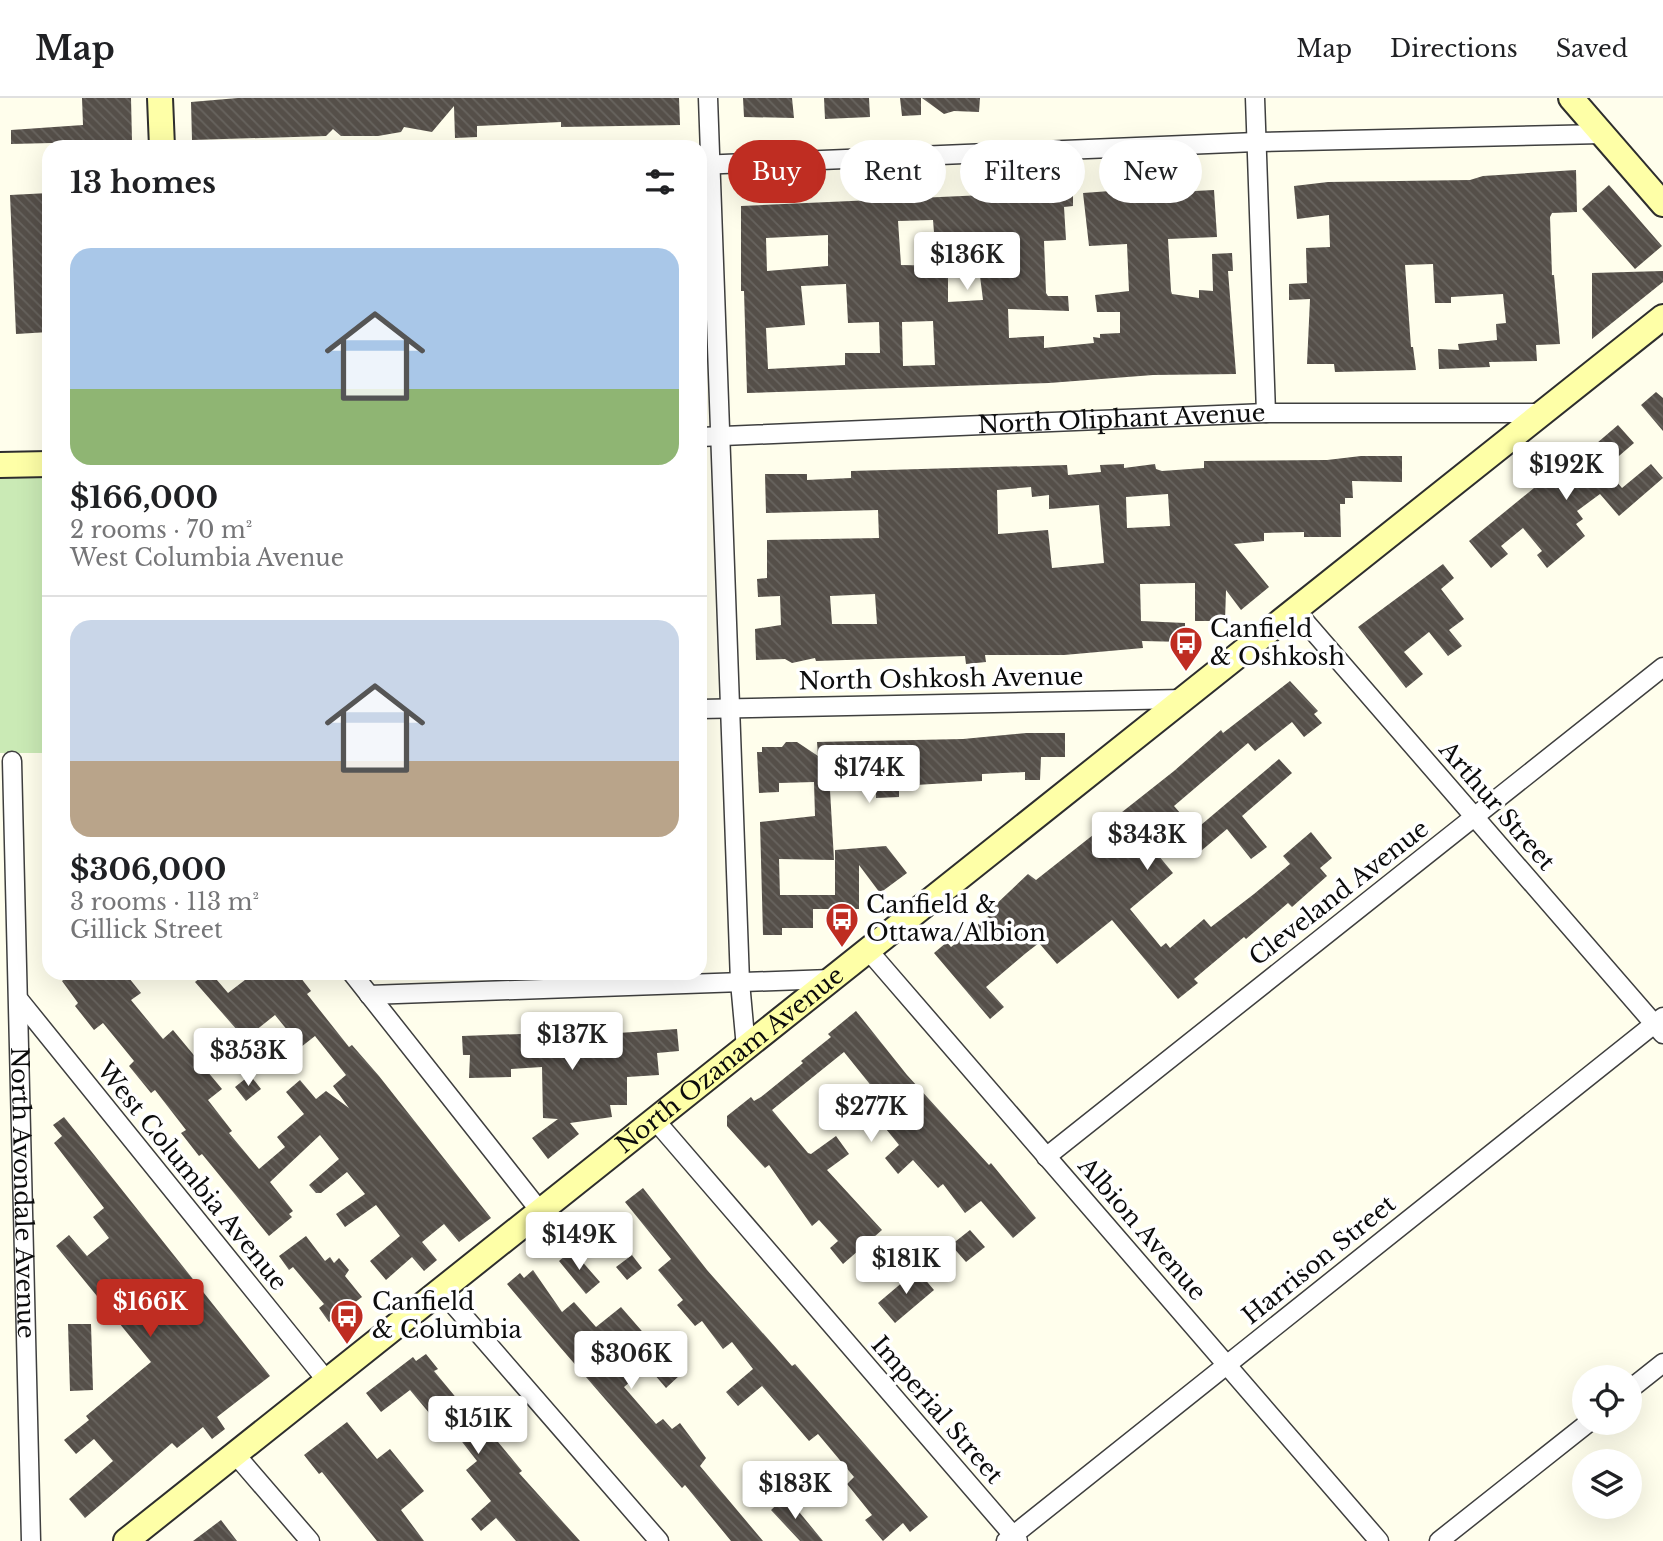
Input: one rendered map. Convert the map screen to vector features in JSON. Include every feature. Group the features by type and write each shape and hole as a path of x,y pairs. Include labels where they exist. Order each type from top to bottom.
{"street":[{"path":"160,98 162,140"},
{"path":"706,140 708,98"},
{"path":"1255,98 1266,413"},
{"path":"1571,98 1663,204"},
{"path":"707,165 1256,142 1602,134"},
{"path":"707,201 720,436 740,982 746,1048"},
{"name":"North Ozanam Avenue","path":"126,1541 1663,317"},
{"name":"North Oliphant Avenue","path":"707,437 1266,413 1542,413"},
{"path":"0,465 42,464"},
{"name":"Arthur Street","path":"1295,610 1474,817 1660,1025"},
{"name":"Cleveland Avenue","path":"1046,1157 1663,667"},
{"name":"North Oshkosh Avenue","path":"707,709 1183,699"},
{"name":"North Avondale Avenue","path":"12,761 32,1541"},
{"name":"Albion Avenue","path":"868,950 1379,1541"},
{"path":"369,995 831,979"},
{"path":"357,980 540,1211"},
{"name":"West Columbia Avenue","path":"20,1001 327,1381"},
{"name":"Harrison Street","path":"1013,1539 1227,1365 1660,1025"},
{"name":"Imperial Street","path":"655,1120 1013,1539"},
{"path":"441,1290 659,1541"},
{"path":"1642,1380 1663,1363"},
{"path":"1439,1541 1573,1435"},
{"path":"235,1454 310,1541"}],"green space":[{"path":"42,474 42,753 0,753 0,475"}],"building":[{"path":"82,98 131,98 132,140 42,140 42,143 11,144 11,130 83,125"},
{"path":"238,98 679,98 680,125 561,127 561,122 477,126 477,137 455,138 454,106 432,132 404,127 401,132 378,136 341,136 333,129 326,136 192,140 191,102"},
{"path":"743,98 792,98 794,118 744,117"},
{"path":"824,98 869,98 870,117 825,119"},
{"path":"900,98 921,98 921,115 902,116"},
{"path":"922,98 980,98 979,112 954,111 944,114"},
{"path":"1576,170 1577,212 1552,213 1550,217 1552,275 1560,344 1536,345 1537,361 1489,362 1490,367 1439,369 1438,349 1459,350 1458,344 1497,340 1496,324 1506,323 1503,294 1451,297 1451,303 1435,303 1433,264 1405,265 1411,347 1416,370 1335,372 1334,364 1307,364 1310,299 1289,300 1289,284 1307,283 1306,248 1330,247 1329,215 1297,219 1294,186 1328,182 1470,180 1483,176"},
{"path":"1609,185 1662,246 1635,269 1582,209"},
{"path":"1214,190 1217,237 1168,239 1171,291 1172,294 1199,298 1199,290 1213,291 1212,254 1232,253 1233,271 1228,271 1236,374 1153,375 1049,383 747,393 744,291 741,291 741,206 840,202 946,203 946,197 960,196 960,203 1073,203 1073,206 1064,207 1066,240 1044,241 1046,293 1048,296 1068,296 1069,311 1008,309 1009,338 1044,336 1044,348 1094,343 1093,337 1100,338 1100,334 1120,333 1120,312 1097,312 1095,295 1129,291 1127,244 1089,246 1085,193 1099,192 1099,203 1202,203 1202,191","holes":["933,220 935,245 976,244 983,300 948,302 948,266 901,265 898,221","828,235 828,266 767,271 766,238","846,284 848,323 879,322 880,353 845,353 845,365 768,369 766,328 805,325 801,286","933,321 935,365 903,366 902,322"]},
{"path":"42,193 42,332 16,334 10,195"},
{"path":"1663,271 1663,282 1592,339 1592,273"},
{"path":"1656,392 1663,398 1663,431 1641,405"},
{"path":"1618,425 1634,443 1605,468 1622,488 1651,464 1663,478 1619,516 1600,494 1577,511 1583,519 1576,524 1585,536 1547,568 1537,555 1542,551 1523,528 1501,546 1508,554 1491,568 1469,541 1534,488 1531,484 1545,472 1548,475 1578,449 1583,455"},
{"path":"1361,456 1402,456 1402,482 1352,481 1353,498 1345,498 1345,504 1340,504 1341,537 1304,537 1304,532 1264,533 1264,541 1234,544 1269,587 1241,610 1226,590 1225,621 1195,621 1195,583 1140,584 1141,621 1185,623 1185,642 1142,641 1143,648 1064,655 985,655 986,662 966,664 965,656 816,661 815,658 792,663 785,659 756,660 755,629 781,625 780,596 758,597 757,579 767,578 767,540 879,538 878,510 766,513 765,474 807,474 807,480 851,478 851,471 1067,465 1068,475 1101,472 1100,465 1124,464 1124,468 1155,464 1156,469 1162,471 1204,468 1204,461 1327,460","holes":["1031,487 1032,497 1049,495 1049,509 1099,505 1104,563 1052,568 1048,530 998,534 997,490","1168,494 1170,526 1127,528 1126,497","875,594 877,624 832,624 830,596"]},
{"path":"1443,564 1454,578 1441,589 1464,619 1449,630 1462,646 1448,656 1429,632 1404,652 1423,674 1406,688 1358,627"},
{"path":"1290,681 1318,711 1314,714 1322,723 1304,737 1292,722 1255,751 1248,743 1174,806 1195,830 1279,759 1292,773 1242,816 1267,847 1251,859 1227,829 1195,856 1170,826 1148,843 1173,873 1130,909 1161,947 1166,943 1170,948 1204,919 1211,927 1254,894 1290,864 1283,856 1311,832 1332,858 1320,868 1327,876 1292,907 1288,903 1246,939 1244,937 1194,979 1198,983 1178,999 1112,920 1057,964 1039,943 1026,953 986,987 1004,1007 990,1019 934,953 947,942 951,947 992,913 990,910 1028,874 1036,880 1174,771 1221,730 1223,733"},
{"path":"1026,733 1065,733 1065,757 1041,757 1040,780 1025,780 1025,772 982,774 982,781 899,786 899,797 876,798 876,788 830,790 834,860 779,859 780,895 835,895 835,850 886,846 907,873 880,893 859,865 859,909 813,909 813,928 782,928 782,935 763,935 760,822 815,816 814,782 779,783 779,792 759,793 757,752 762,752 762,747 782,747 786,742 797,742 818,756 817,742 963,739"},
{"path":"131,980 141,993 131,1000 163,1039 173,1030 222,1089 208,1100 232,1131 229,1133 259,1169 285,1147 277,1137 304,1114 286,1092 300,1080 316,1099 326,1091 349,1108 333,1086 346,1075 315,1036 301,1047 275,1015 245,1039 195,982 217,980 228,993 245,980 302,980 311,991 307,994 349,1047 352,1045 379,1076 491,1218 459,1242 444,1224 422,1242 437,1260 424,1271 412,1257 386,1280 370,1261 400,1236 376,1205 345,1227 336,1214 365,1194 347,1172 321,1193 316,1193 309,1185 339,1159 320,1135 270,1182 293,1211 289,1214 292,1217 269,1236 202,1154 199,1156 181,1133 186,1130 155,1090 151,1093 129,1066 134,1061 103,1023 94,1030 75,1006 78,1003 62,981"},
{"path":"856,1011 907,1075 989,1165 991,1163 1036,1218 1013,1238 981,1201 965,1213 943,1184 938,1188 913,1160 898,1174 885,1158 899,1145 869,1108 881,1098 844,1052 772,1110 808,1153 811,1154 836,1136 849,1154 827,1170 882,1230 843,1264 830,1248 838,1241 819,1220 812,1226 769,1165 765,1168 727,1126 727,1116 751,1097 754,1101 761,1097 803,1063 801,1061 831,1037 828,1034"},
{"path":"677,1029 679,1051 657,1053 659,1075 627,1077 627,1105 610,1105 612,1117 570,1123 579,1134 548,1159 532,1138 558,1119 543,1118 542,1067 511,1069 511,1077 469,1078 470,1055 463,1055 462,1036 548,1033 548,1037"},
{"path":"250,1075 261,1089 246,1101 235,1087"},
{"path":"64,1117 270,1376 217,1417 225,1429 212,1439 203,1427 177,1448 172,1443 85,1518 69,1499 113,1461 94,1439 76,1454 64,1440 89,1420 86,1416 151,1362 56,1246 69,1235 87,1256 109,1238 93,1217 104,1208 54,1143 62,1136 53,1125"},
{"path":"643,1188 707,1270 792,1366 795,1364 928,1517 910,1532 903,1523 883,1541 865,1520 872,1515 847,1484 854,1477 818,1434 809,1441 762,1386 738,1406 726,1392 753,1369 732,1342 723,1349 702,1321 695,1326 677,1305 683,1300 658,1270 671,1259 625,1202"},
{"path":"970,1230 985,1247 966,1262 951,1245"},
{"path":"306,1236 325,1261 330,1257 334,1263 339,1258 349,1270 345,1276 362,1297 329,1322 319,1308 324,1304 293,1267 289,1270 279,1256"},
{"path":"572,1250 600,1282 586,1294 559,1261"},
{"path":"632,1255 642,1268 627,1280 616,1267"},
{"path":"533,1270 562,1312 574,1302 596,1327 621,1307 680,1375 666,1388 648,1367 624,1387 656,1424 663,1419 672,1429 680,1423 706,1458 700,1466 763,1541 731,1541 685,1485 682,1488 507,1284 520,1273 524,1278"},
{"path":"917,1270 934,1290 895,1323 878,1303"},
{"path":"68,1324 91,1324 93,1390 70,1391"},
{"path":"426,1354 438,1369 434,1371 458,1400 461,1397 522,1471 519,1473 580,1541 516,1541 496,1518 481,1531 471,1519 491,1501 466,1470 477,1461 441,1415 435,1420 410,1390 381,1412 366,1393 413,1357 416,1361"},
{"path":"347,1422 377,1459 390,1449 424,1491 401,1510 424,1541 377,1541 322,1472 319,1474 304,1455"},
{"path":"786,1496 823,1541 800,1541 771,1510"},
{"path":"221,1520 237,1541 193,1541"}],"place":[{"name":"Canfield & Oshkosh","path":"1186,673"},
{"name":"Canfield & Ottawa/Albion","path":"842,949"},
{"name":"Canfield & Columbia","path":"347,1346"}]}
